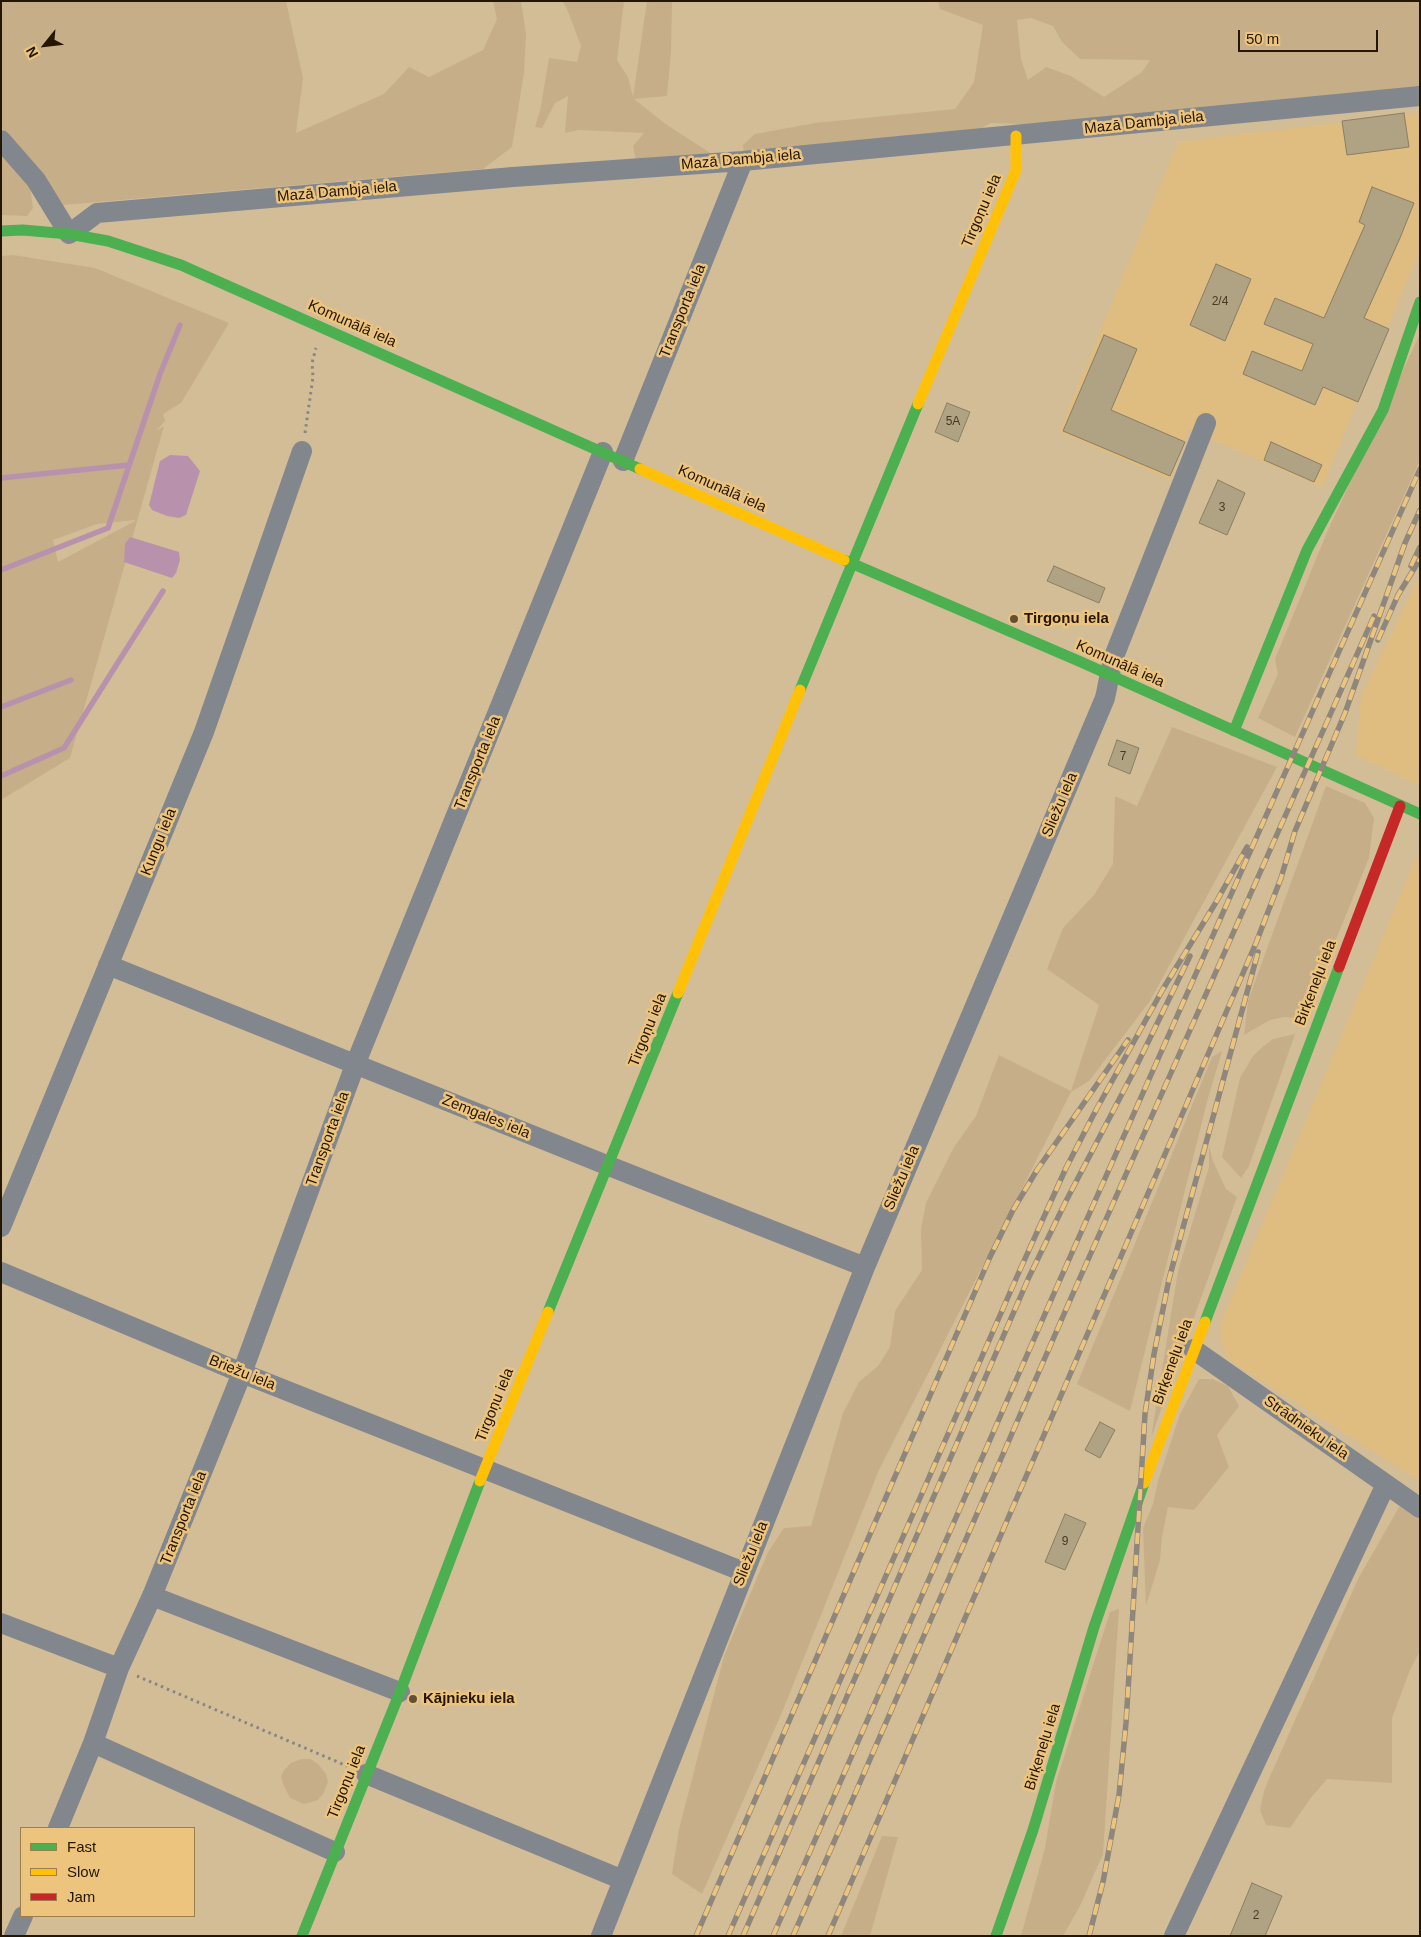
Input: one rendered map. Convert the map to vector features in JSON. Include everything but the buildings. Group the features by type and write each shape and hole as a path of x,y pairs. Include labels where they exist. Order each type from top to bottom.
{"street":[{"name":"Mazā Dambja iela","path":"69,234 96,213 513,177 743,161 1420,96"},
{"name":"Tirgoņu iela","path":"302,1936 400,1692 485,1468 852,563 1016,170 1016,136"},
{"path":"1,140 36,180 69,234"},
{"name":"Transporta iela","path":"623,461 743,161"},
{"name":"Komunālā iela","path":"1,232 23,230 69,234 108,241 181,265 852,563 1293,756 1420,814"},
{"path":"1234,731 1307,550 1383,410 1420,302"},
{"name":"Sliežu iela","path":"601,1936 865,1267 1105,698 1113,659 1206,423"},
{"name":"Kungu iela","path":"1,1227 204,732 302,451"},
{"name":"Transporta iela","path":"58,1827 94,1743 119,1668 152,1596 242,1373 355,1065 603,452"},
{"name":"Birķeneļu iela","path":"996,1936 1034,1830 1094,1627 1139,1496 1193,1349 1400,806"},
{"name":"Zemgales iela","path":"108,965 865,1267"},
{"name":"Briežu iela","path":"1,1272 242,1373 744,1572"},
{"name":"Strādnieku iela","path":"1193,1349 1420,1508"},
{"path":"1174,1936 1386,1484"},
{"path":"152,1596 400,1692"},
{"path":"1,1623 119,1668"},
{"path":"94,1743 335,1852"},
{"path":"366,1774 623,1880"},
{"path":"14,1936 22,1917"}],"path":[{"path":"302,451 313,377 313,358"},
{"path":"119,1668 366,1774"}],"shaded area":[{"path":"1,1 286,1 303,78 296,133 384,94 409,67 429,77 483,50 497,19 493,1 521,1 526,35 524,73 512,147 483,169 63,205 1,127"},
{"path":"562,1 624,1 617,60 628,77 633,97 647,1 672,1 671,51 667,96 634,99 667,125 715,156 636,161 633,146 644,133 579,130 565,133 568,96 555,103 542,128 535,127 540,111 549,58 577,62 581,46"},
{"path":"938,1 1420,1 1420,90 1138,118 1021,124 991,123 980,129 744,154 743,145 755,134 815,123 955,109 974,82 983,25 940,9","holes":["1031,18 1053,26 1062,42 1080,59 1150,60 1142,72 1104,97 1071,76 1046,67 1028,80 1021,59 1017,20"]},
{"path":"1420,113 1420,249 1322,487 1189,430 1170,480 1059,432 1178,142"},
{"path":"1,154 30,185 33,208 27,216 1,215"},
{"path":"13,255 95,268 229,323 181,403 163,414 165,421 156,431 164,426 70,758 1,800 1,256","holes":["135,521 58,562 53,540 97,524"]},
{"path":"1420,334 1420,460 1295,737 1258,718 1278,674 1275,659 1328,530"},
{"path":"170,455 188,456 200,471 186,515 179,518 152,510 149,505 160,461"},
{"path":"130,537 179,552 180,560 176,573 172,578 124,562 125,544"},
{"path":"1420,575 1420,786 1356,755 1361,696"},
{"path":"1172,727 1277,767 1150,1001 1089,1081 1071,1092 879,1470 783,1710 702,1894 672,1874 679,1829 724,1656 768,1552 784,1528 811,1526 843,1413 859,1382 878,1366 890,1347 895,1311 922,1270 921,1229 926,1203 954,1147 976,1116 999,1055 1071,1091 1099,1005 1047,969 1063,928 1094,895 1113,864 1115,796 1137,806"},
{"path":"1326,786 1365,803 1374,818 1369,858 1304,1019 1285,1017 1270,1020 1244,1035 1248,1001"},
{"path":"1416,858 1420,859 1420,1481 1235,1364 1227,1357 1223,1346 1220,1325"},
{"path":"1295,1034 1249,1166 1241,1178 1222,1157 1240,1078 1253,1056 1260,1049 1273,1039"},
{"path":"1222,1051 1207,1102 1130,1411 1077,1384 1212,1057"},
{"path":"1209,1146 1213,1161 1226,1189 1237,1197 1151,1438 1178,1271 1209,1167"},
{"path":"1199,1379 1212,1379 1228,1386 1239,1406 1217,1435 1229,1467 1194,1510 1168,1507 1160,1560 1146,1606 1143,1528 1153,1504 1158,1481 1180,1414"},
{"path":"1402,1502 1420,1517 1420,1651 1410,1670 1392,1718 1392,1783 1327,1779 1310,1799 1290,1828 1266,1825 1260,1810 1264,1791 1271,1774 1358,1579"},
{"path":"1119,1609 1103,1854 1080,1906 1063,1936 1021,1936 1045,1848 1056,1782 1110,1612"},
{"path":"302,1759 311,1759 319,1765 326,1774 328,1782 318,1800 304,1804 290,1798 281,1776 291,1763"},
{"path":"882,1836 898,1837 870,1936 841,1936"}],"waterway":[{"path":"1,570 108,528 160,374 180,325"},
{"path":"1,478 129,465"},
{"path":"1,776 64,748 163,591"},
{"path":"1,707 71,680"}],"railway":[{"path":"773,1936 1055,1291 1420,469"},
{"path":"828,1936 1256,943 1281,878 1295,831 1345,713 1405,543 1420,510"},
{"path":"1411,566 1420,547"},
{"path":"1378,640 1398,595 1420,559"},
{"path":"793,1936 1071,1298 1374,616"},
{"path":"728,1936 1066,1168 1163,989 1247,847"},
{"path":"1089,1936 1103,1882 1119,1795 1126,1723 1145,1414 1154,1354 1169,1279 1258,952"},
{"path":"743,1936 1029,1277 1066,1201 1134,1071 1190,956"},
{"path":"696,1936 990,1257 1013,1210 1037,1170 1128,1040"}],"traffic: fast":[{"path":"1,231 23,230 69,234 108,241 181,265 640,469"},
{"path":"1234,731 1307,550 1383,410 1420,302"},
{"path":"800,690 918,404"},
{"path":"844,560 1081,662 1420,814"},
{"path":"1205,1322 1339,967"},
{"path":"548,1312 678,993"},
{"path":"302,1936 400,1692 480,1481"},
{"path":"996,1936 1033,1830 1094,1627 1144,1483"}],"traffic: slow":[{"path":"918,404 1016,170 1016,136"},
{"path":"640,469 844,560"},
{"path":"678,993 800,690"},
{"path":"480,1481 548,1312"},
{"path":"1144,1483 1205,1322"}],"traffic: jam":[{"path":"1339,967 1400,806"}],"place":[{"name":"Tirgoņu iela","path":"1014,619"},
{"name":"Kājnieku iela","path":"413,1699"}]}
